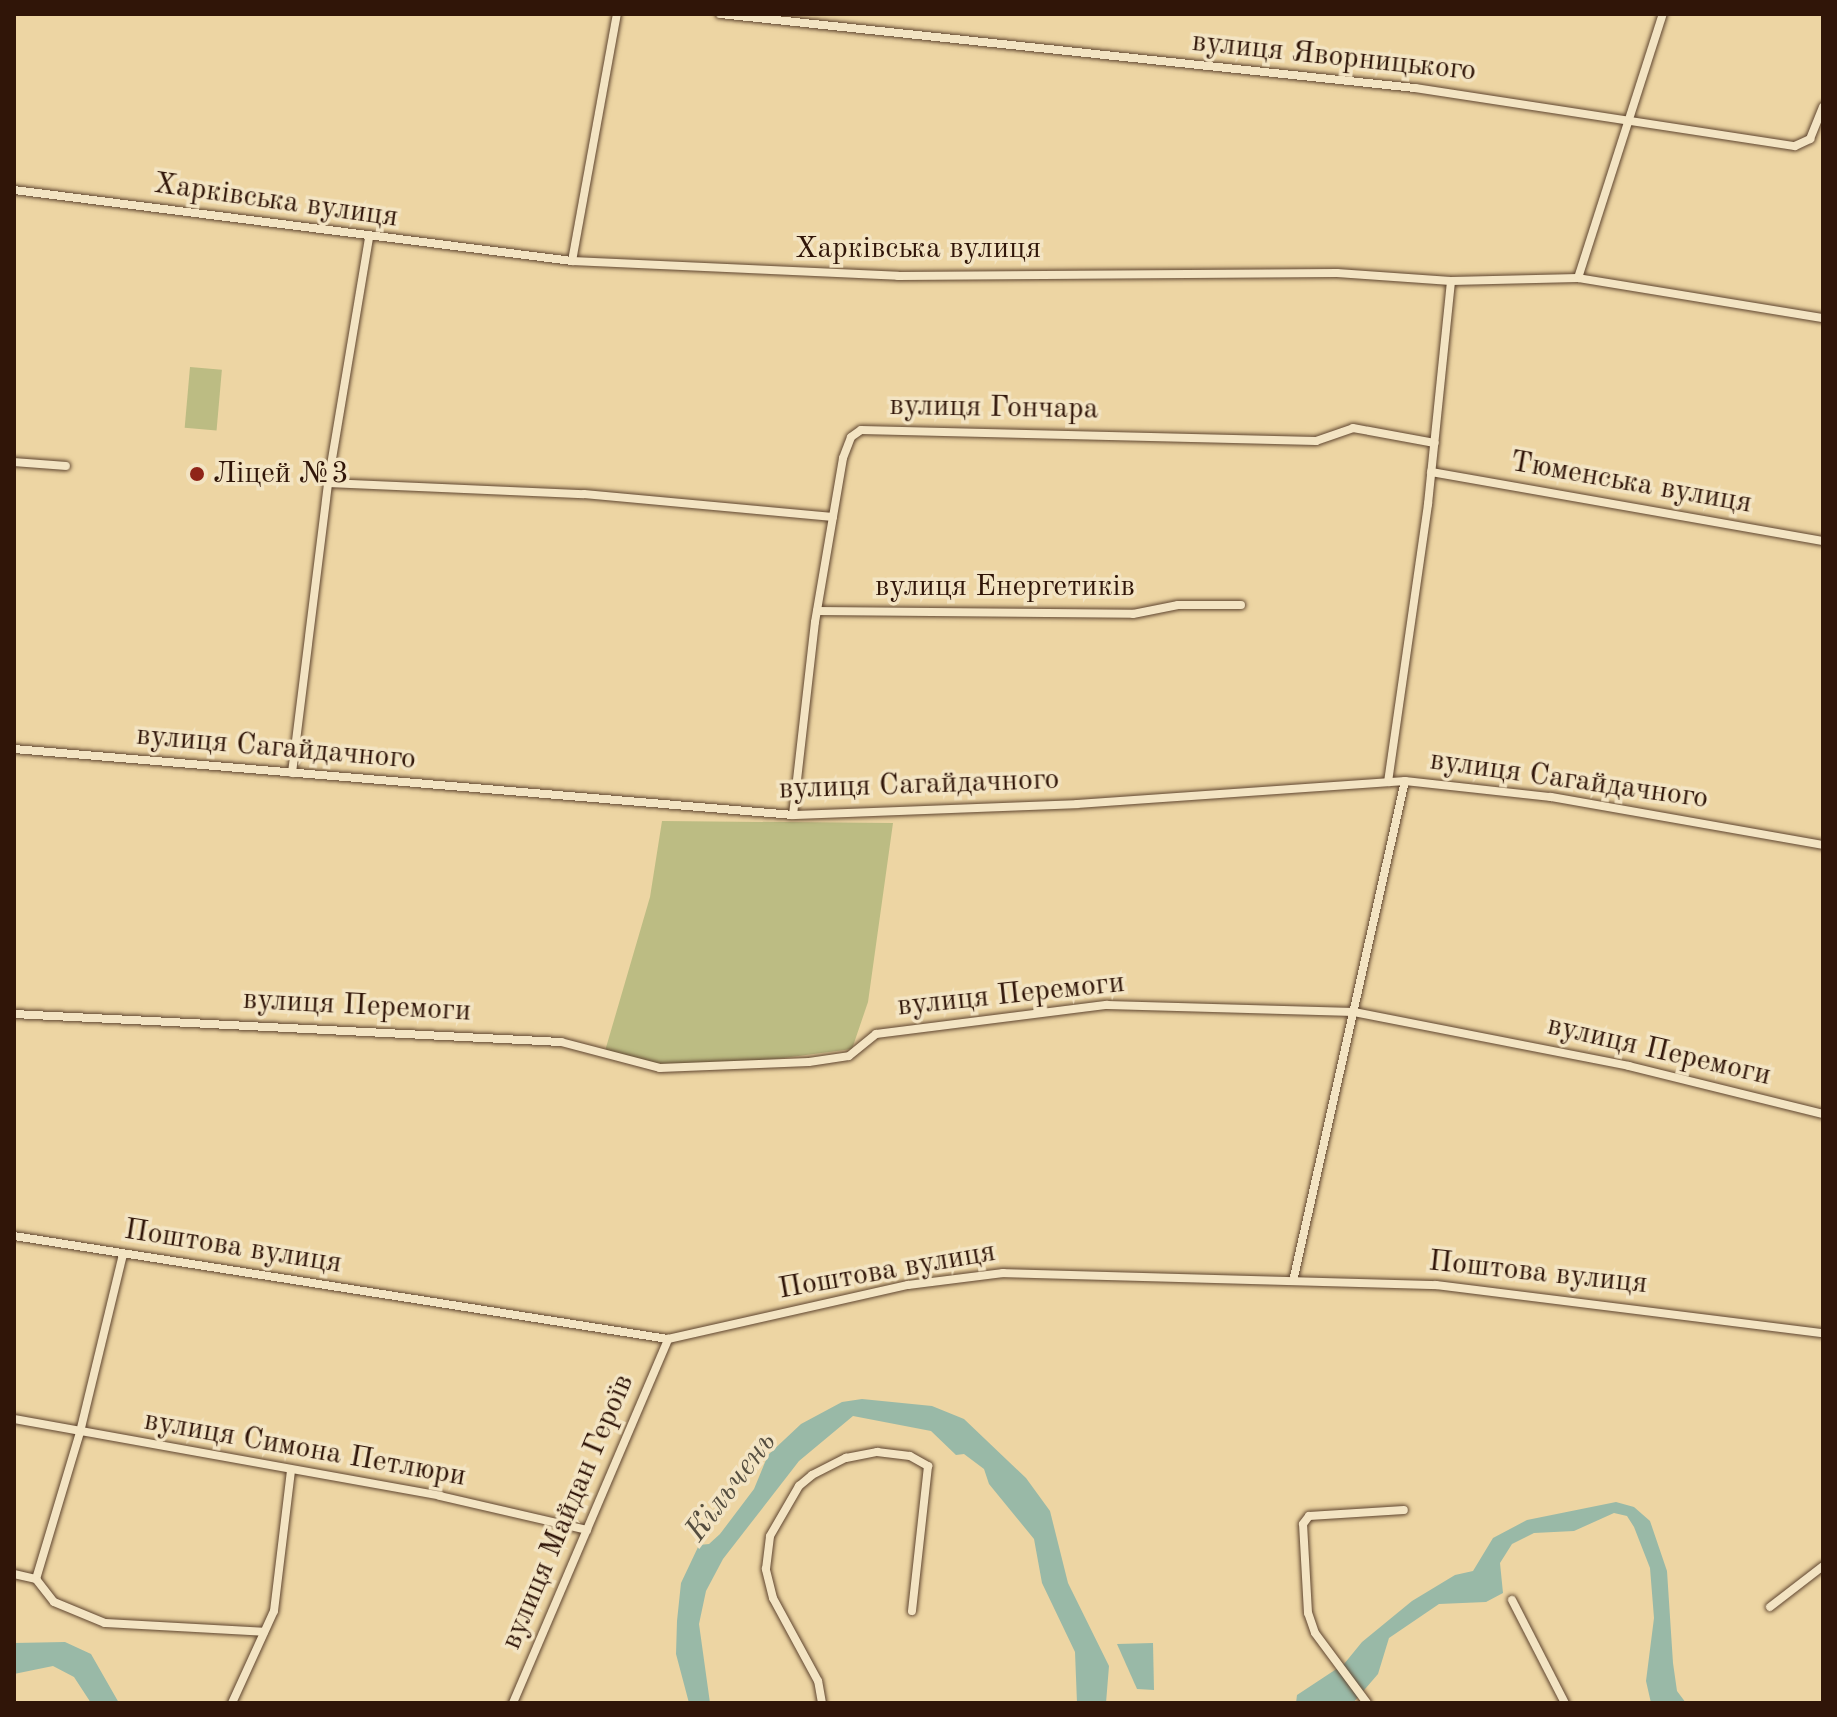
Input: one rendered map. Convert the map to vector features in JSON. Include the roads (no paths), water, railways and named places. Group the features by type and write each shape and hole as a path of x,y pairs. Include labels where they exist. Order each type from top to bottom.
{"street":[{"path":"572,261 617,14"},
{"name":"вулиця Яворницького","path":"720,14 1415,88 1629,118 1795,146 1810,139 1823,107"},
{"path":"1578,278 1663,14"},
{"name":"Харківська вулиця","path":"14,190 369,238 572,261 898,276 1337,273 1451,281 1578,278 1823,318"},
{"path":"292,773 328,483 369,238"},
{"path":"1388,782 1435,443 1451,281"},
{"name":"вулиця Гончара","path":"793,815 817,611 833,517 846,447 861,430 1316,441 1353,428 1435,443"},
{"path":"14,462 66,466"},
{"name":"Тюменська вулиця","path":"1431,472 1823,541"},
{"path":"328,483 599,495 833,517"},
{"name":"вулиця Енергетиків","path":"817,611 1133,614 1178,605 1241,605"},
{"name":"вулиця Сагайдачного","path":"14,749 793,815 904,814 1405,781 1551,797 1823,845"},
{"path":"1294,1277 1405,781"},
{"name":"вулиця Перемоги","path":"14,1014 561,1042 660,1068 703,1068 809,1062 849,1056 876,1034 1068,1008 1354,1012 1629,1066 1823,1114"},
{"name":"Поштова вулиця","path":"14,1236 668,1339 908,1285 1003,1273 1294,1277 1527,1292 1823,1333"},
{"path":"36,1579 80,1432 123,1254"},
{"name":"вулиця Майдан Героїв","path":"513,1703 668,1339"},
{"name":"вулиця Симона Петлюри","path":"14,1419 440,1496 587,1530"},
{"path":"822,1703 818,1681 773,1598 766,1569 770,1536 799,1486 846,1458 877,1452 924,1460 928,1466 912,1611"},
{"path":"232,1703 274,1611 291,1471"},
{"path":"1367,1703 1315,1633 1308,1613 1303,1524 1309,1516 1404,1510"},
{"path":"1770,1607 1823,1566"},
{"path":"14,1574 36,1579 54,1602 105,1623 264,1632"},
{"path":"1512,1600 1565,1703"}],"place":[{"name":"Ліцей №3","path":"197,474"}],"water label":[{"name":"Кільчень","path":"732,1487"}]}
